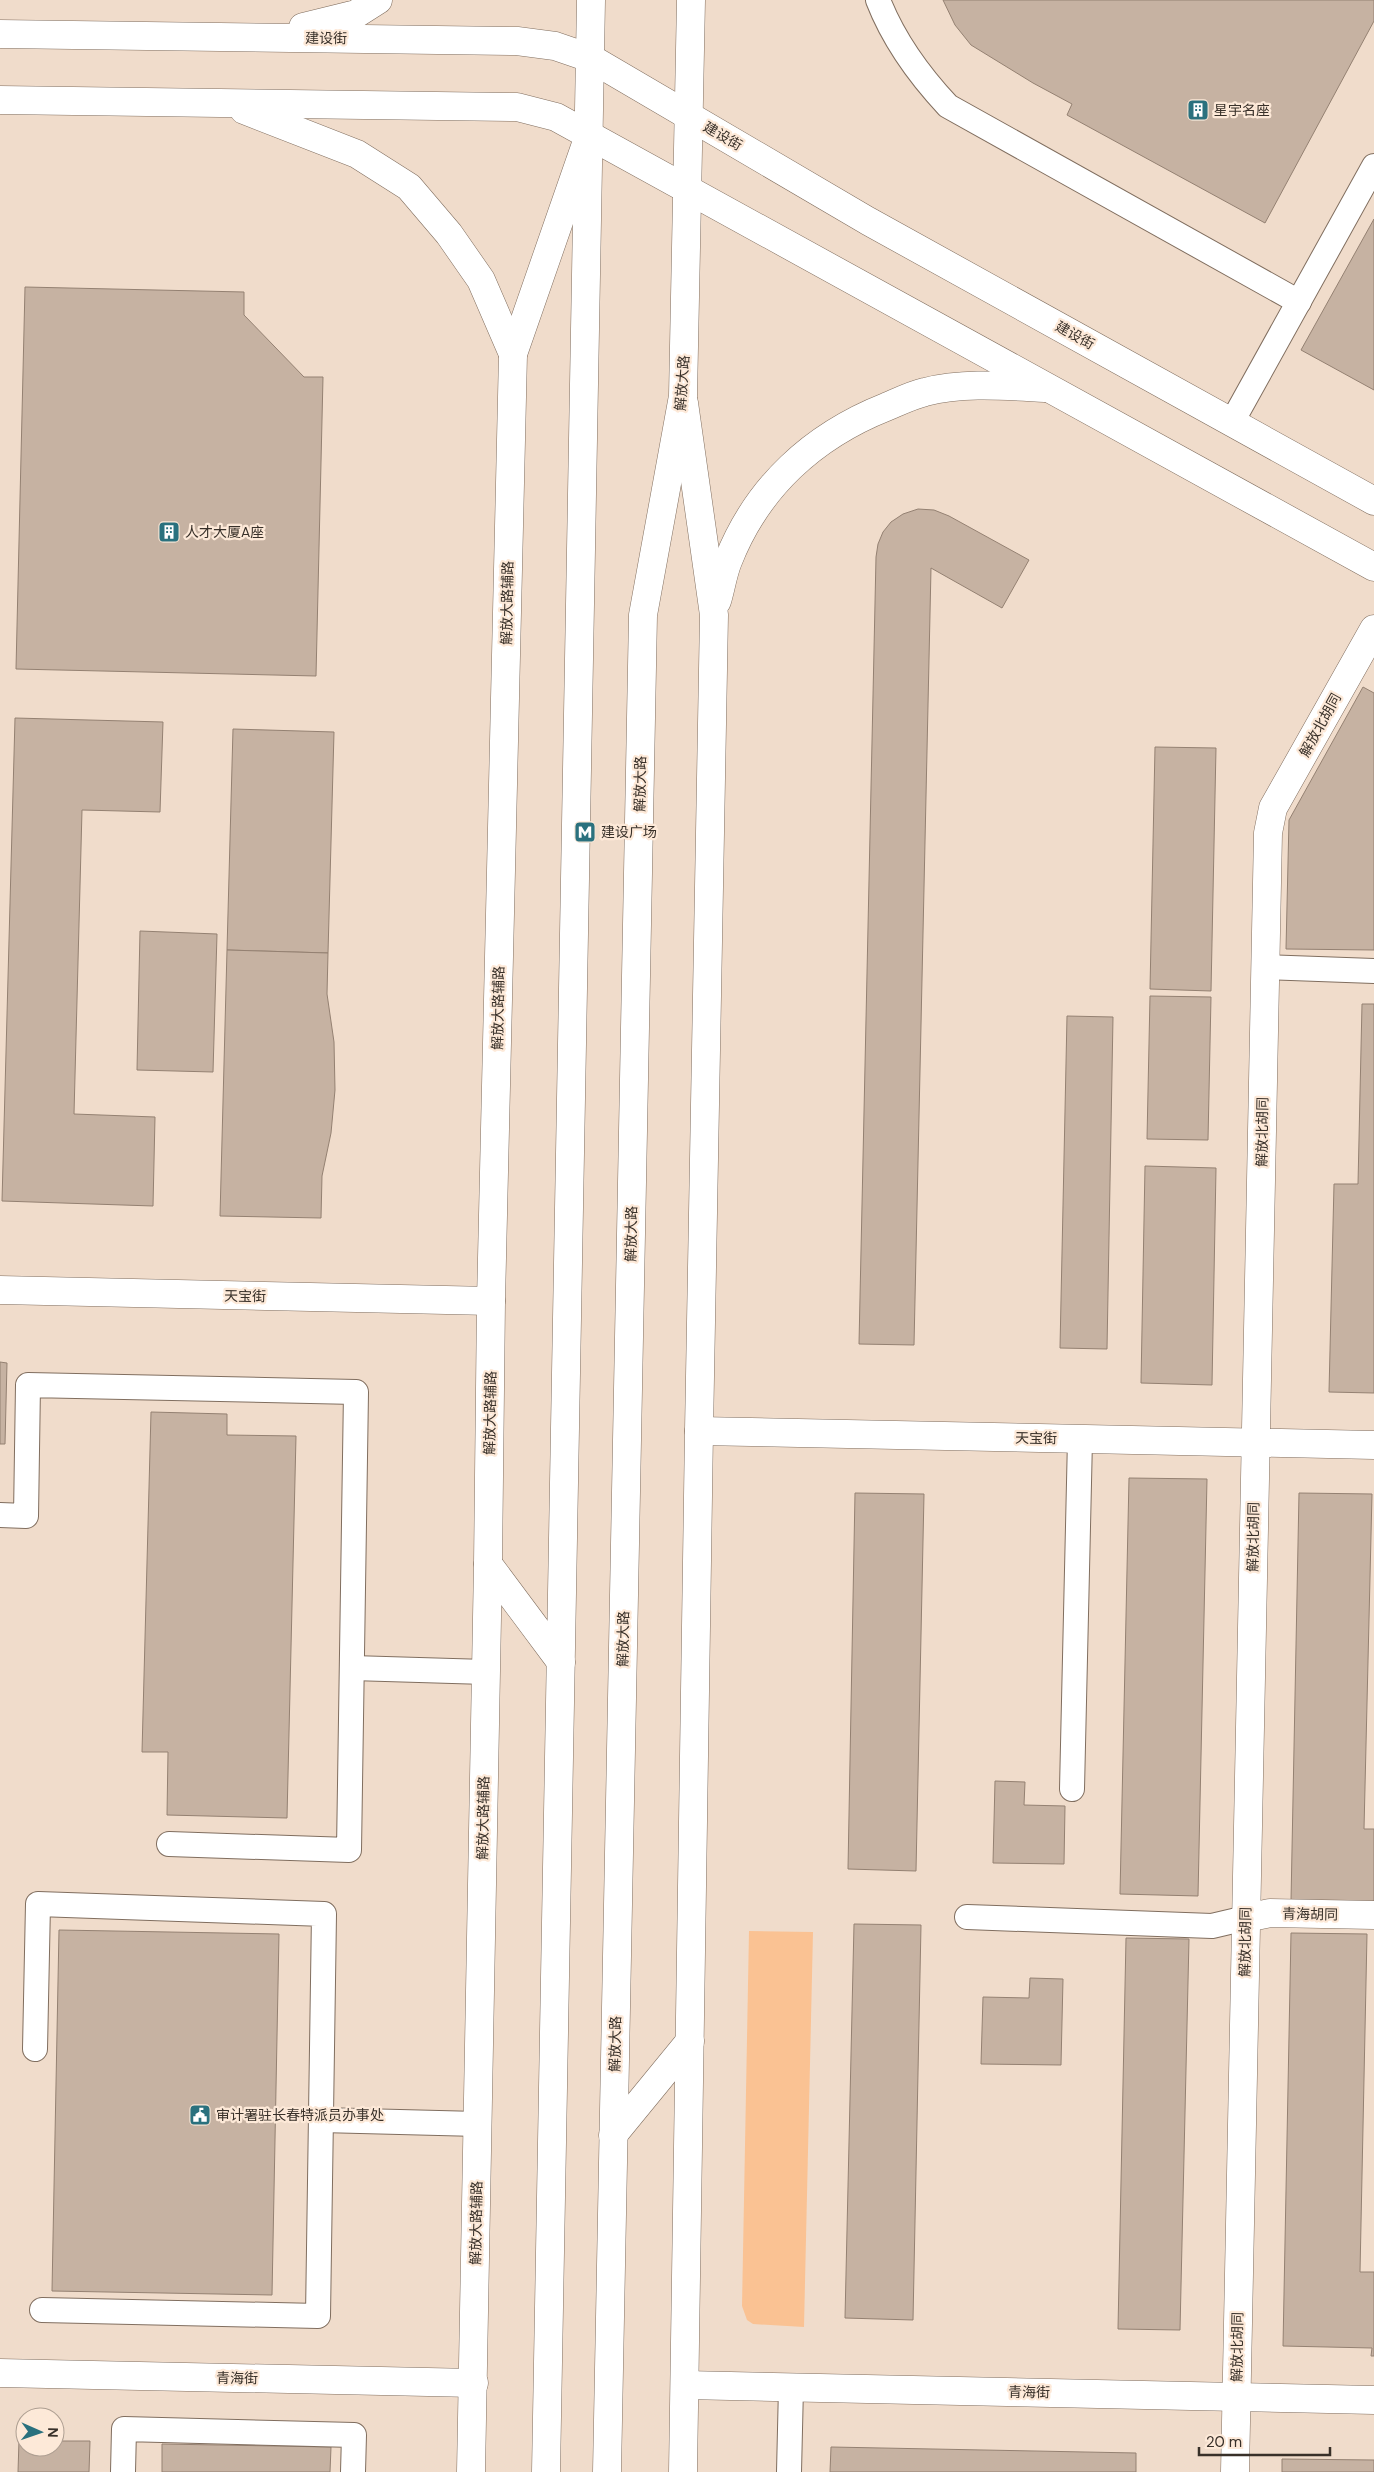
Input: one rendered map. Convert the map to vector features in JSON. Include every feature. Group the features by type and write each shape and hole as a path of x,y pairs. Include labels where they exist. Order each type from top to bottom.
{"street":[{"path":"265,37 356,14 378,0"},
{"path":"546,2472 591,0"},
{"name":"解放大路","path":"607,2472 643,615 683,396 691,0"},
{"name":"建设街","path":"0,34 517,41 555,46 590,58 868,221 1374,501"},
{"path":"0,100 517,107 556,117 1052,388 1374,567"},
{"path":"226,103 358,154 409,187 449,234 481,280 513,354"},
{"path":"513,354 589,134"},
{"name":"解放大路辅路","path":"472,2472 491,1301 513,354"},
{"path":"714,614 728,562 750,516 778,478 827,436 865,415 924,392 987,385 1052,388"},
{"path":"683,396 714,614 698,1431 683,2472"},
{"name":"解放北胡同","path":"1235,2472 1268,833 1273,808 1374,629"},
{"name":"天宝街","path":"0,1290 491,1301"},
{"name":"天宝街","path":"698,1431 1374,1446"},
{"path":"488,1564 562,1662"},
{"name":"青海胡同","path":"1246,1918 1270,1913 1374,1915"},
{"path":"614,2135 690,2041"},
{"name":"青海街","path":"0,2373 474,2383"},
{"name":"青海街","path":"685,2385 1374,2400"}],"lane":[{"path":"878,0 901,48 922,78 948,106 1299,302"},
{"path":"1232,422 1374,166"},
{"path":"1265,967 1374,971"},
{"path":"0,1515 26,1516 28,1385 356,1392 348,1850 169,1844"},
{"path":"1072,1789 1080,1439"},
{"path":"352,1668 486,1672"},
{"path":"35,2049 38,1904 324,1914 318,2316 42,2310"},
{"path":"967,1917 1212,1926 1246,1918"},
{"path":"321,2120 478,2124"},
{"path":"789,2472 791,2387"},
{"path":"123,2472 124,2429 354,2435 354,2472"}],"shaded area":[{"path":"749,1931 813,1932 804,2327 753,2324 747,2320 742,2306"}],"building":[{"name":"星宇名座","path":"943,0 1374,0 1374,21 1265,223 1067,115 1072,104 1033,83 971,45 955,25"},
{"path":"1374,219 1374,390 1301,350"},
{"name":"人才大厦A座","path":"25,287 244,292 244,315 304,377 323,377 316,676 16,669"},
{"path":"918,509 934,510 949,516 1029,560 1002,608 931,568 914,1345 859,1344 876,557 878,544 883,532 891,522 903,514"},
{"path":"1363,687 1374,693 1374,950 1286,949 1289,820"},
{"path":"15,718 163,722 160,812 82,810 74,1114 155,1117 153,1206 2,1201"},
{"path":"233,729 334,732 328,953 227,950"},
{"path":"1155,747 1216,748 1211,991 1150,989"},
{"path":"140,931 217,934 213,1072 137,1070"},
{"path":"227,950 328,953 327,994 334,1042 335,1090 331,1133 322,1176 321,1218 220,1216"},
{"path":"1150,996 1211,997 1208,1140 1147,1139"},
{"path":"1362,1004 1374,1004 1374,1393 1329,1392 1334,1184 1358,1184"},
{"path":"1067,1016 1113,1017 1107,1349 1060,1348"},
{"path":"1145,1166 1216,1168 1212,1385 1141,1383"},
{"path":"0,1362 7,1363 5,1444 0,1444"},
{"path":"151,1412 227,1414 227,1435 296,1436 287,1818 167,1815 168,1752 142,1752"},
{"path":"1129,1478 1207,1479 1198,1896 1120,1894"},
{"path":"855,1493 924,1494 916,1871 848,1869"},
{"path":"1299,1493 1372,1494 1364,1829 1374,1829 1374,1903 1291,1901"},
{"path":"995,1781 1025,1782 1024,1805 1065,1806 1064,1864 993,1863"},
{"path":"854,1924 921,1925 913,2320 845,2318"},
{"path":"59,1930 279,1934 272,2295 52,2291"},
{"path":"1291,1933 1367,1934 1360,2272 1374,2272 1374,2356 1371,2356 1372,2348 1283,2346"},
{"path":"1126,1938 1189,1939 1180,2330 1118,2329"},
{"path":"1030,1978 1063,1979 1061,2065 981,2064 983,1997 1029,1998"},
{"path":"65,2441 90,2441 89,2472 18,2472 18,2457 65,2457"},
{"path":"162,2444 331,2447 330,2472 162,2472"},
{"path":"831,2447 1136,2453 1136,2472 830,2472"},
{"path":"1282,2459 1374,2460 1374,2472 1282,2472"}],"place":[{"name":"星宇名座","path":"1198,110"},
{"name":"人才大厦A座","path":"169,532"},
{"name":"建设广场","path":"585,832"},
{"name":"审计署驻长春特派员办事处","path":"200,2115"}]}
